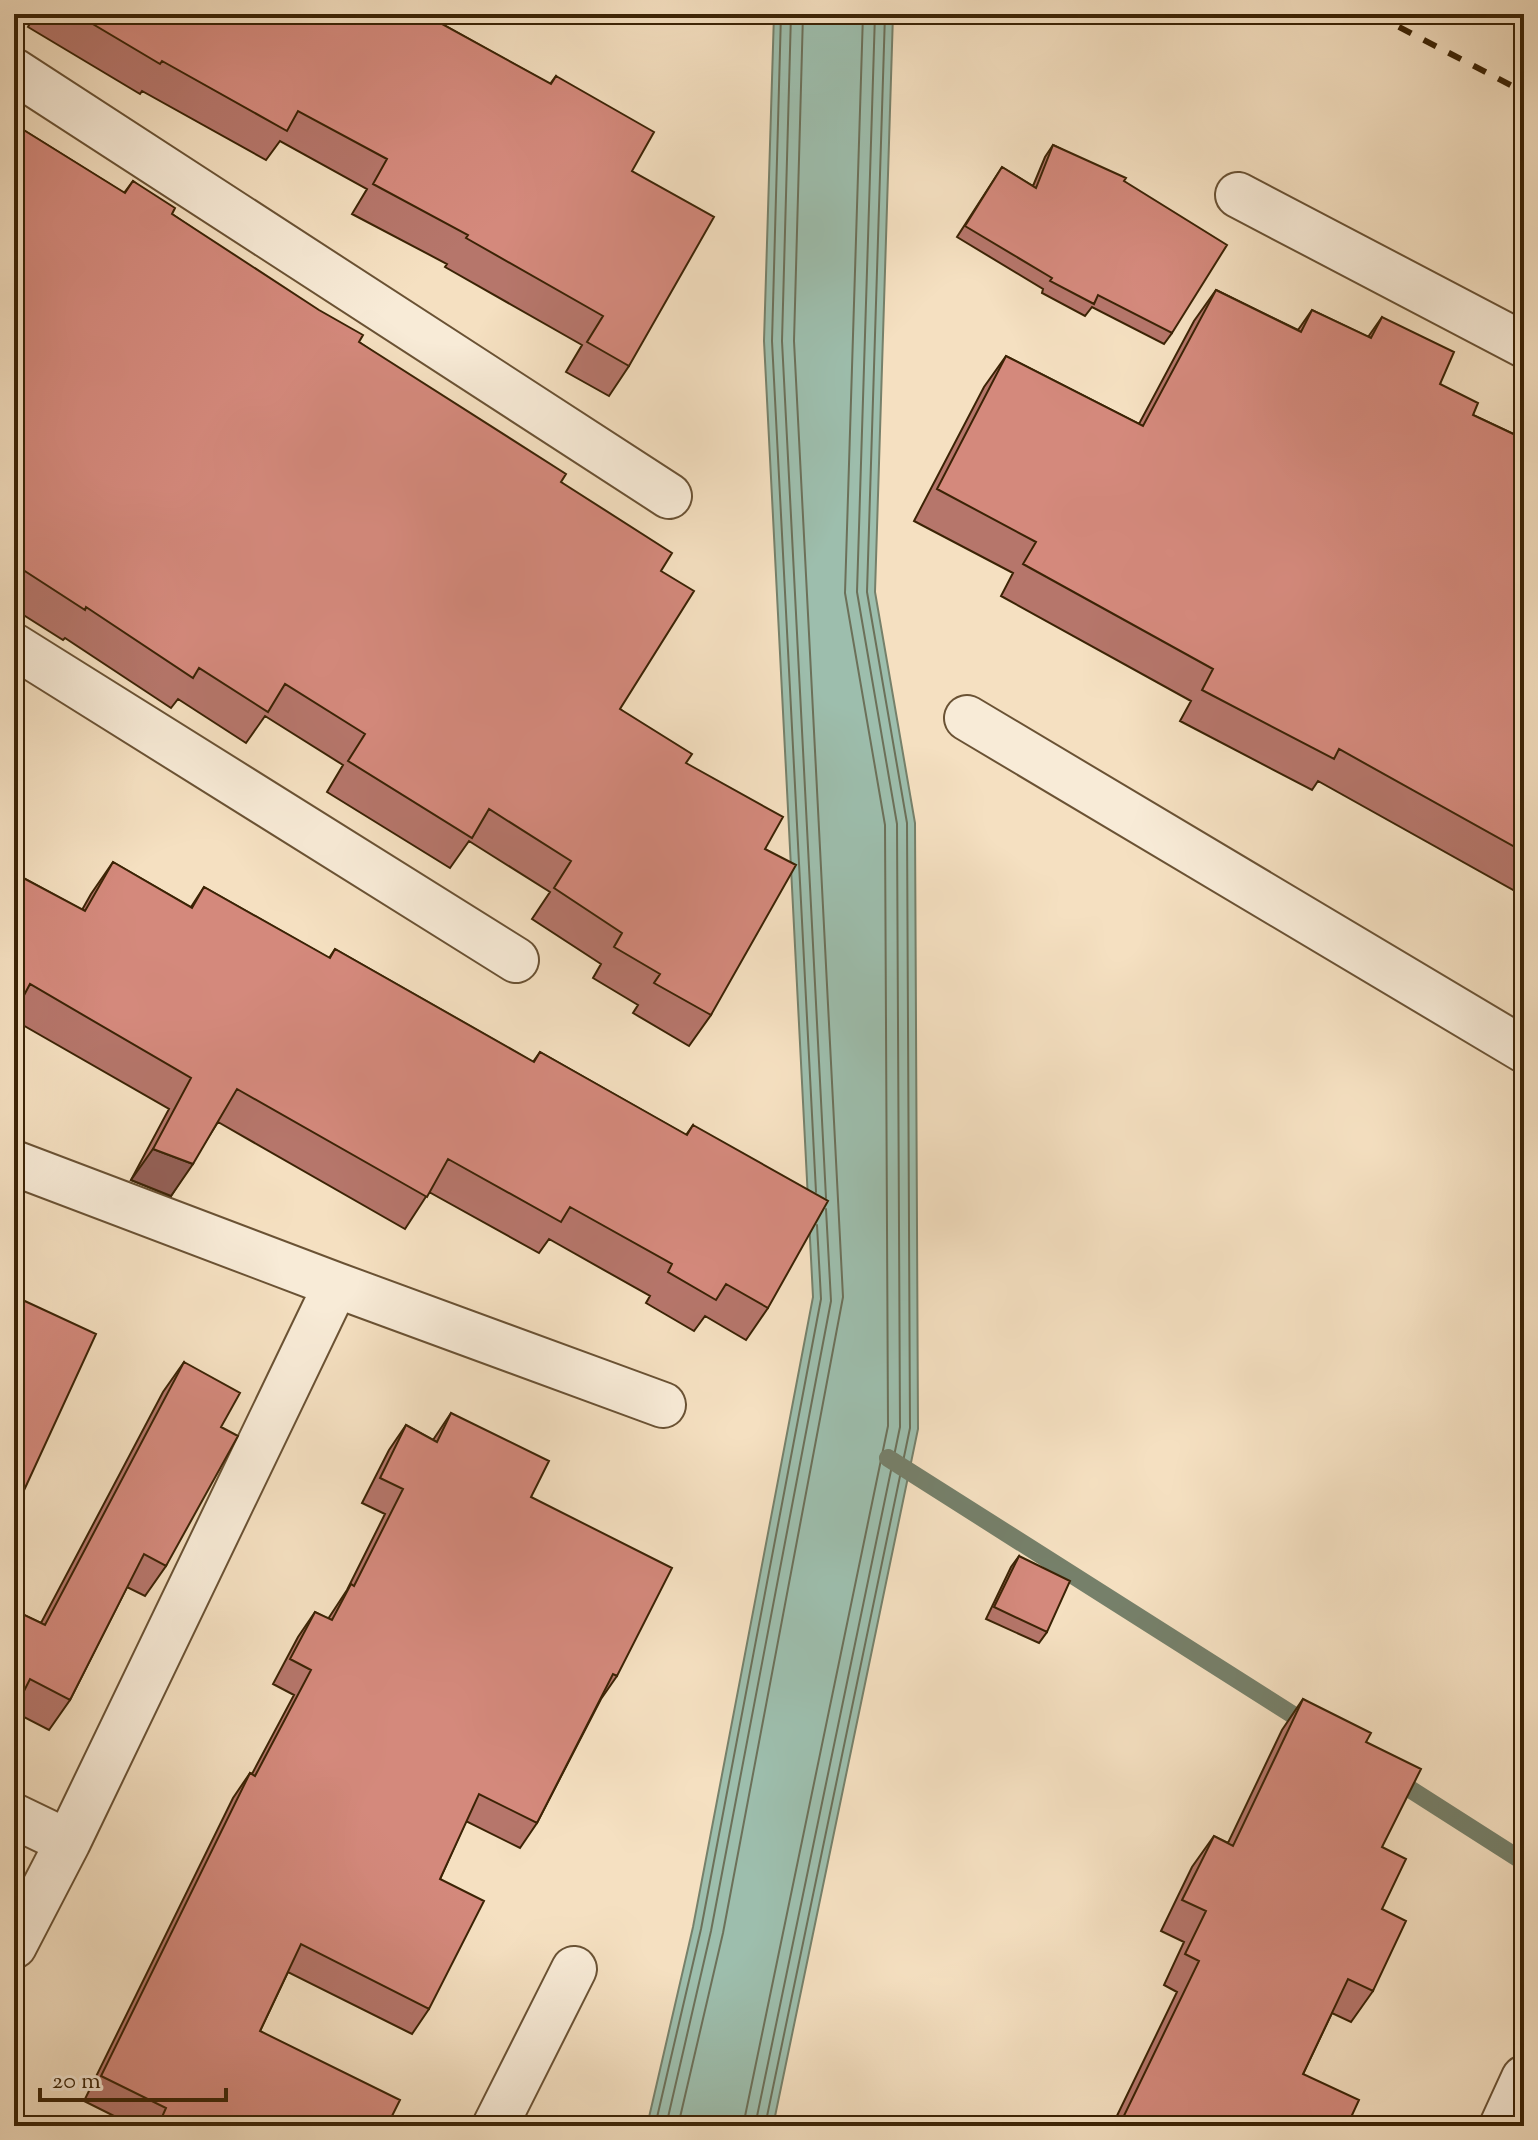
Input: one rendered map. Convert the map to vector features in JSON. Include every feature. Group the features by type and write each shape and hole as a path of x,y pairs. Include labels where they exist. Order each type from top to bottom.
{"street":[{"path":"14,71 669,496"},
{"path":"1238,195 1524,345"},
{"path":"14,646 516,960"},
{"path":"967,718 1524,1050"},
{"path":"14,1163 663,1405"},
{"path":"14,1946 68,1842 336,1285"},
{"path":"14,1816 68,1842"},
{"path":"495,2126 574,1969"},
{"path":"1502,2126 1524,2078"}],"water":[{"path":"774,14 893,14 875,592 915,823 918,1429 773,2126 647,2126 693,1927 813,1297 764,341"}],"building":[{"path":"76,14 424,14 551,84 556,76 654,132 632,171 714,217 629,366 587,342 603,316 466,238 468,235 373,184 387,159 298,111 287,131 162,61 160,64"},
{"path":"14,124 125,193 133,181 175,208 172,214 319,310 363,335 359,342 566,474 561,482 672,553 661,571 694,591 620,709 692,754 686,763 783,817 765,849 796,865 711,1015 654,983 660,974 614,947 622,933 554,888 571,861 489,809 472,838 348,761 365,734 285,684 268,712 199,668 193,678 86,607 85,610 14,564"},
{"path":"1053,145 1126,178 1124,181 1227,245 1172,333 1098,295 1094,304 1050,281 1052,278 965,226 1002,167 1036,188"},
{"path":"1216,290 1301,332 1312,310 1371,338 1382,317 1454,352 1440,384 1478,403 1473,415 1524,439 1524,852 1339,749 1334,759 1202,690 1213,669 1023,564 1036,542 937,489 1006,356 1143,426"},
{"path":"113,862 192,908 204,887 330,958 335,949 534,1062 540,1052 687,1135 693,1125 828,1201 768,1308 726,1284 716,1300 668,1272 672,1264 570,1207 561,1222 448,1159 427,1197 237,1089 193,1164 153,1149 191,1078 30,984 14,1014 14,873 85,911"},
{"path":"14,1296 96,1334 14,1512"},
{"path":"184,1362 240,1393 221,1427 238,1436 166,1566 144,1554 70,1700 30,1679 22,1695 14,1691 14,1610 45,1625"},
{"path":"451,1413 549,1461 531,1497 672,1568 617,1676 613,1674 537,1823 479,1794 440,1879 484,1901 429,2009 301,1944 260,2031 400,2100 387,2126 158,2126 166,2108 101,2076 250,1773 255,1776 311,1670 290,1659 315,1612 332,1620 351,1584 354,1586 403,1489 380,1478 406,1425 437,1442"},
{"path":"1019,1556 1070,1581 1047,1632 994,1607"},
{"path":"1303,1699 1371,1733 1366,1742 1421,1769 1382,1847 1406,1859 1382,1909 1406,1921 1373,1991 1348,1979 1303,2074 1359,2100 1347,2126 1119,2126 1199,1961 1185,1954 1206,1911 1182,1900 1214,1836 1233,1846"}],"waterway":[{"path":"888,1458 1312,1727"},
{"path":"1391,1777 1524,1862"}],"railway":[{"path":"1374,14 1524,92"}]}
